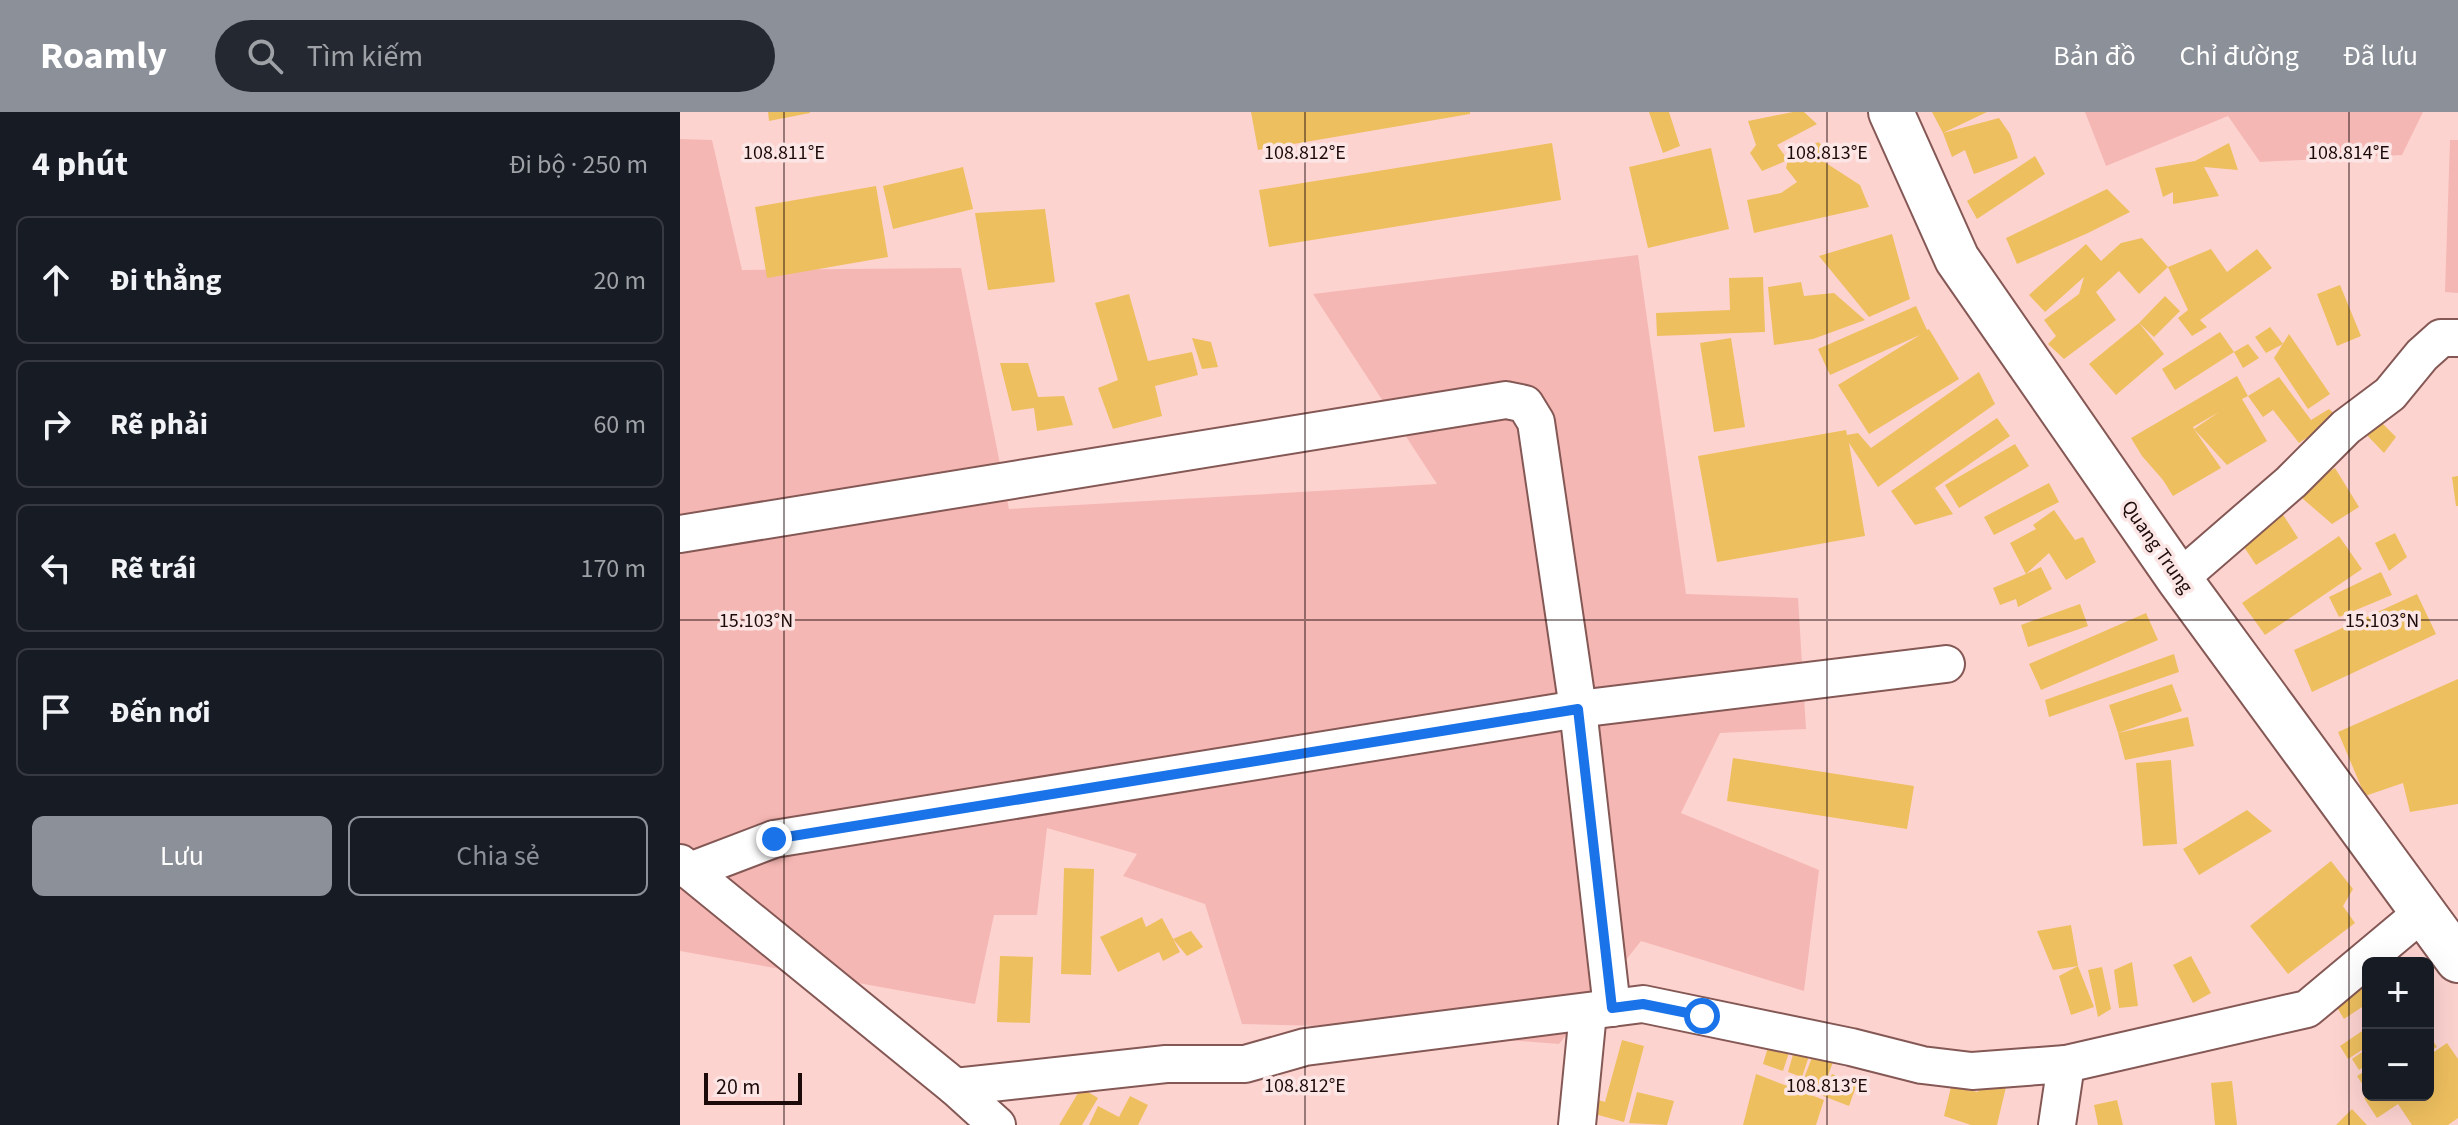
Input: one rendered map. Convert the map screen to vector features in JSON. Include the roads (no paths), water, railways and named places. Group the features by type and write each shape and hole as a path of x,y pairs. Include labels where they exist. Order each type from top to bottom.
{"main road":[{"name":"Quang Trung","path":"1891,112 1957,259 2179,579 2458,960"}],"street":[{"path":"2179,579 2291,482 2346,427 2390,394 2422,355 2441,338 2458,338"},
{"path":"680,534 1506,400 1525,404 1536,422 1578,709 1600,1010 1577,1125"},
{"path":"685,867 774,839 1578,709 1946,664"},
{"path":"685,867 955,1087 997,1125"},
{"path":"955,1087 1166,1064 1245,1064 1305,1047 1643,1004 1851,1047 1922,1065 1972,1071 2066,1064 2307,1009 2423,912"},
{"path":"2057,1125 2066,1064"}]}
